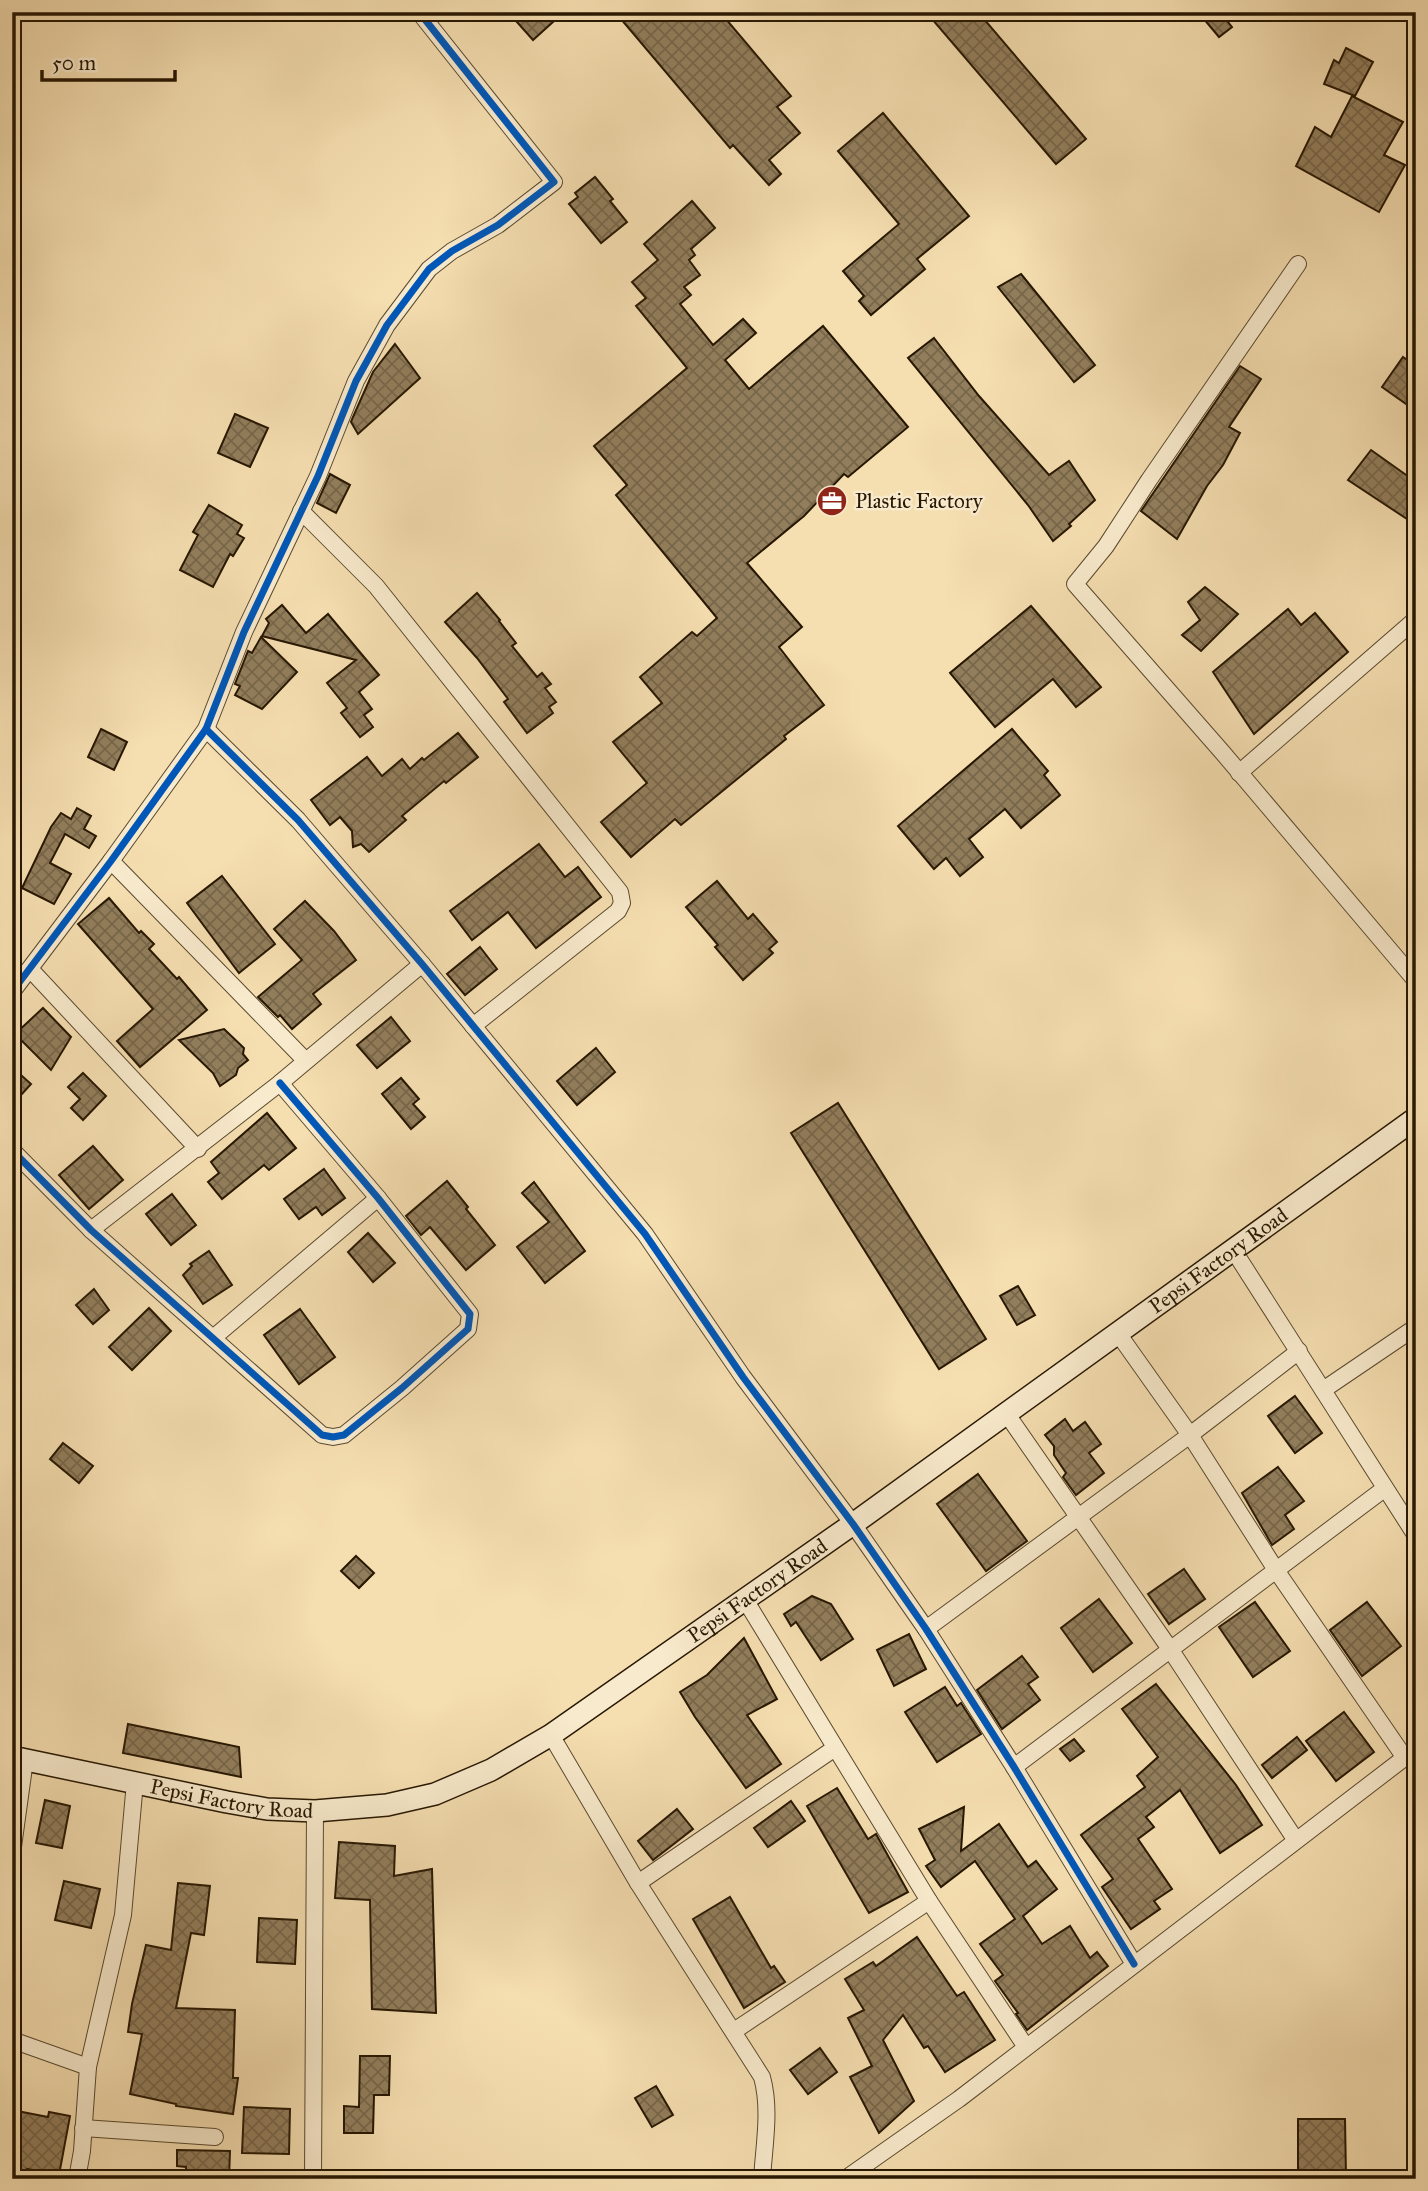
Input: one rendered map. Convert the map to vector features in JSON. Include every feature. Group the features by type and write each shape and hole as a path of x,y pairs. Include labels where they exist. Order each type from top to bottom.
{"main road":[{"name":"Pepsi Factory Road","path":"18,1758 267,1809 315,1811 387,1805 435,1794 491,1770 551,1735 853,1524 1416,1118"}],"street":[{"path":"12,992 206,729 244,632 301,512 356,381 387,325 429,269 452,251 498,225 554,182 419,12"},
{"path":"1298,264 1106,546 1075,584 1416,981"},
{"path":"301,512 376,586 620,892 622,903 618,911 473,1026"},
{"path":"1239,773 1416,619"},
{"path":"206,729 298,820 422,964 645,1234 743,1377 853,1524 926,1629 1014,1766 1134,1964"},
{"path":"111,861 305,1060"},
{"path":"91,1230 281,1083 422,964"},
{"path":"30,969 198,1149"},
{"path":"12,1150 91,1230 322,1435 344,1435 468,1329 470,1314 281,1083"},
{"path":"213,1338 377,1198"},
{"path":"1234,1251 1384,1489 1414,1530"},
{"path":"1323,1390 1416,1327"},
{"path":"845,2179 959,2099 1410,1753 1276,1570 1190,1435 1117,1332"},
{"path":"926,1629 1190,1435 1298,1351"},
{"path":"1006,1413 1170,1649 1295,1839"},
{"path":"1014,1766 1384,1489"},
{"path":"744,1598 929,1901 1026,2047"},
{"path":"551,1735 638,1883 762,2077 767,2094 762,2179"},
{"path":"638,1883 835,1748"},
{"path":"12,1854 18,1758"},
{"path":"77,2179 82,2151 88,2067 123,1915 135,1782"},
{"path":"313,2179 315,1811"},
{"path":"734,2031 929,1901"},
{"path":"12,2040 88,2067"},
{"path":"83,2128 215,2137"}],"building":[{"path":"508,12 564,12 533,40"},
{"path":"615,12 720,12 791,96 777,107 800,133 769,160 781,174 769,185 733,145 730,148"},
{"path":"926,12 978,12 1086,139 1056,164"},
{"path":"1198,12 1220,12 1232,27 1219,37"},
{"path":"1346,48 1373,62 1355,96 1324,84 1334,60 1339,63"},
{"path":"1352,96 1403,122 1384,155 1405,165 1379,212 1296,166 1315,127 1331,137"},
{"path":"883,113 969,216 917,259 925,269 871,315 859,301 864,296 843,271 899,224 838,151"},
{"path":"595,177 627,222 601,243 569,204 578,197 575,193"},
{"path":"692,201 715,228 691,249 695,255 689,260 700,275 684,287 691,295 680,304 713,345 743,319 756,333 725,360 749,389 823,326 908,427 848,477 844,474 804,516 747,563 802,627 779,647 824,705 681,825 675,819 631,857 601,822 647,783 613,742 662,703 640,677 692,632 697,636 717,618 616,495 627,485 594,446 687,368 636,306 646,298 632,282 658,260 644,244"},
{"path":"1021,274 1095,365 1074,382 998,287"},
{"path":"934,338 979,396 1049,475 1069,461 1095,500 1053,541 1028,505 908,358"},
{"path":"395,344 420,378 358,434 351,422 353,417 373,372"},
{"path":"1403,357 1416,366 1416,411 1382,387"},
{"path":"1240,366 1261,379 1229,427 1240,433 1177,539 1141,511"},
{"path":"235,414 268,428 250,467 218,453"},
{"path":"1371,450 1416,482 1416,525 1348,480"},
{"path":"330,474 350,485 336,513 317,503"},
{"path":"209,505 242,525 237,534 244,538 233,556 230,554 213,587 180,570 198,535 193,532"},
{"path":"1205,587 1238,614 1201,651 1182,635 1200,620 1188,602"},
{"path":"477,593 500,620 516,643 512,646 537,677 542,673 551,684 545,688 556,702 549,707 553,713 527,733 504,702 508,699 445,622"},
{"path":"282,605 306,633 328,614 379,675 359,692 372,709 364,715 373,727 360,737 341,713 347,708 327,683 356,660 262,636 269,623 266,619"},
{"path":"1031,606 1101,687 1076,707 1053,679 995,727 950,673"},
{"path":"1288,609 1301,625 1315,613 1348,652 1254,734 1213,672"},
{"path":"261,637 297,672 262,709 235,695 240,686 235,684 248,651 252,653"},
{"path":"101,729 127,742 114,770 88,757"},
{"path":"1012,729 1048,771 1044,775 1060,795 1021,828 1005,809 969,839 983,857 960,876 946,858 934,869 898,826"},
{"path":"458,733 478,757 402,816 406,820 369,852 361,844 353,847 352,831 340,817 330,825 311,800 367,757 382,776 402,759 410,769"},
{"path":"77,808 91,816 84,829 96,836 89,848 65,834 50,863 71,874 54,904 22,888 51,827 61,813 71,819"},
{"path":"539,844 565,877 578,867 601,897 536,948 508,912 472,940 450,911"},
{"path":"222,876 275,944 239,973 187,903"},
{"path":"717,881 748,919 753,914 777,942 769,949 773,953 743,980 686,907"},
{"path":"109,898 139,933 141,931 154,944 149,949 177,979 179,977 207,1010 140,1067 117,1041 153,1009 78,924"},
{"path":"305,901 334,931 356,960 313,994 321,1004 292,1029 258,997 302,960 274,929"},
{"path":"480,947 497,969 465,995 447,974"},
{"path":"43,1008 71,1037 51,1070 15,1034"},
{"path":"391,1017 410,1041 377,1068 357,1045"},
{"path":"224,1029 244,1048 243,1054 248,1060 238,1068 236,1075 220,1086 213,1073 179,1040"},
{"path":"596,1048 615,1072 577,1105 557,1081"},
{"path":"12,1067 31,1084 12,1105"},
{"path":"83,1073 106,1096 83,1120 71,1108 80,1099 68,1087"},
{"path":"401,1078 419,1099 413,1104 425,1117 411,1129 382,1094"},
{"path":"838,1103 986,1339 939,1369 791,1133"},
{"path":"267,1113 296,1148 269,1170 264,1165 222,1199 208,1182 219,1173 211,1162"},
{"path":"93,1146 123,1180 89,1209 59,1175"},
{"path":"324,1169 345,1198 322,1215 316,1207 299,1219 284,1199"},
{"path":"447,1181 495,1245 466,1270 430,1227 421,1235 406,1216"},
{"path":"534,1182 585,1251 545,1283 517,1247 549,1222 522,1193"},
{"path":"172,1194 196,1225 171,1245 146,1214"},
{"path":"368,1233 395,1263 373,1282 348,1252"},
{"path":"209,1251 232,1285 203,1304 183,1275 192,1266 190,1264"},
{"path":"1018,1286 1035,1315 1017,1325 1000,1296"},
{"path":"94,1289 109,1310 93,1324 76,1305"},
{"path":"149,1308 171,1331 132,1370 109,1347"},
{"path":"300,1309 335,1357 299,1384 264,1335"},
{"path":"1295,1396 1322,1433 1295,1453 1268,1416"},
{"path":"1065,1419 1073,1431 1085,1422 1101,1444 1089,1453 1104,1473 1076,1495 1063,1477 1066,1473 1054,1455 1054,1446 1045,1435"},
{"path":"63,1443 93,1466 79,1483 50,1459"},
{"path":"1278,1467 1304,1501 1285,1515 1294,1529 1272,1545 1242,1493"},
{"path":"978,1474 1027,1541 986,1571 937,1504"},
{"path":"356,1556 374,1573 359,1588 341,1571"},
{"path":"1184,1569 1205,1599 1169,1624 1148,1594"},
{"path":"812,1596 831,1604 853,1639 821,1660 796,1622 791,1626 784,1614"},
{"path":"1099,1599 1132,1643 1093,1672 1061,1628"},
{"path":"1255,1602 1290,1651 1253,1677 1219,1627"},
{"path":"1367,1602 1401,1646 1362,1676 1330,1630"},
{"path":"909,1634 926,1669 894,1686 877,1650"},
{"path":"744,1638 777,1699 747,1715 781,1764 746,1788 680,1692 707,1675"},
{"path":"1022,1656 1038,1677 1028,1684 1040,1700 1002,1729 977,1690"},
{"path":"1156,1684 1236,1785 1262,1825 1220,1853 1180,1790 1146,1817 1154,1827 1138,1839 1172,1889 1154,1901 1160,1909 1131,1929 1102,1887 1113,1879 1081,1835 1145,1787 1137,1776 1158,1757 1122,1709"},
{"path":"945,1687 957,1706 961,1703 981,1734 937,1762 905,1712"},
{"path":"1344,1712 1374,1752 1336,1781 1306,1741"},
{"path":"128,1724 239,1747 241,1777 123,1753"},
{"path":"1297,1737 1307,1750 1272,1778 1262,1765"},
{"path":"1074,1739 1084,1751 1070,1761 1060,1749"},
{"path":"837,1788 868,1839 876,1834 908,1892 869,1913 807,1806"},
{"path":"45,1800 70,1806 62,1848 36,1843"},
{"path":"791,1801 805,1821 768,1847 754,1828"},
{"path":"964,1807 961,1851 999,1824 1028,1867 1036,1861 1057,1889 1023,1916 1042,1944 1070,1926 1090,1958 1097,1952 1108,1966 1027,2030 995,1981 1003,1975 980,1944 1015,1919 975,1861 941,1887 926,1866 935,1860 919,1829"},
{"path":"677,1809 693,1829 653,1860 638,1841"},
{"path":"339,1842 395,1846 394,1876 432,1869 436,2013 372,2009 370,1900 335,1898"},
{"path":"64,1881 100,1889 91,1928 55,1920"},
{"path":"178,1883 210,1886 204,1935 191,1933 176,2008 235,2010 233,2078 238,2078 233,2114 176,2106 130,2094 142,2034 128,2032 132,2004 146,1945 171,1950"},
{"path":"730,1897 771,1968 774,1966 785,1982 744,2008 693,1919"},
{"path":"259,1918 297,1920 295,1964 257,1962"},
{"path":"917,1937 957,1996 964,1992 995,2040 945,2072 928,2046 924,2048 903,2015 883,2040 914,2101 879,2133 850,2077 872,2066 848,2018 864,2010 845,1979 873,1962 876,1966"},
{"path":"820,2048 837,2072 808,2094 790,2070"},
{"path":"360,2056 390,2056 389,2095 374,2095 373,2133 344,2133 344,2106 359,2107"},
{"path":"656,2086 673,2115 652,2127 635,2098"},
{"path":"244,2107 290,2109 289,2154 242,2153"},
{"path":"12,2110 48,2117 49,2112 70,2116 59,2175 12,2169"},
{"path":"1298,2119 1345,2119 1346,2177 1298,2178"},
{"path":"177,2150 230,2151 229,2179 186,2179 186,2167 177,2166"}],"cycle path":[{"path":"12,992 206,729 244,632 318,476 356,381 387,325 429,269 452,251 498,225 554,182 419,12"},
{"path":"206,729 298,820 422,964 645,1234 743,1377 853,1524 926,1629 1134,1964"},
{"path":"12,1150 91,1230 322,1435 344,1435 468,1329 470,1314 378,1198 280,1083"}],"place":[{"name":"Plastic Factory","path":"832,501"}]}
